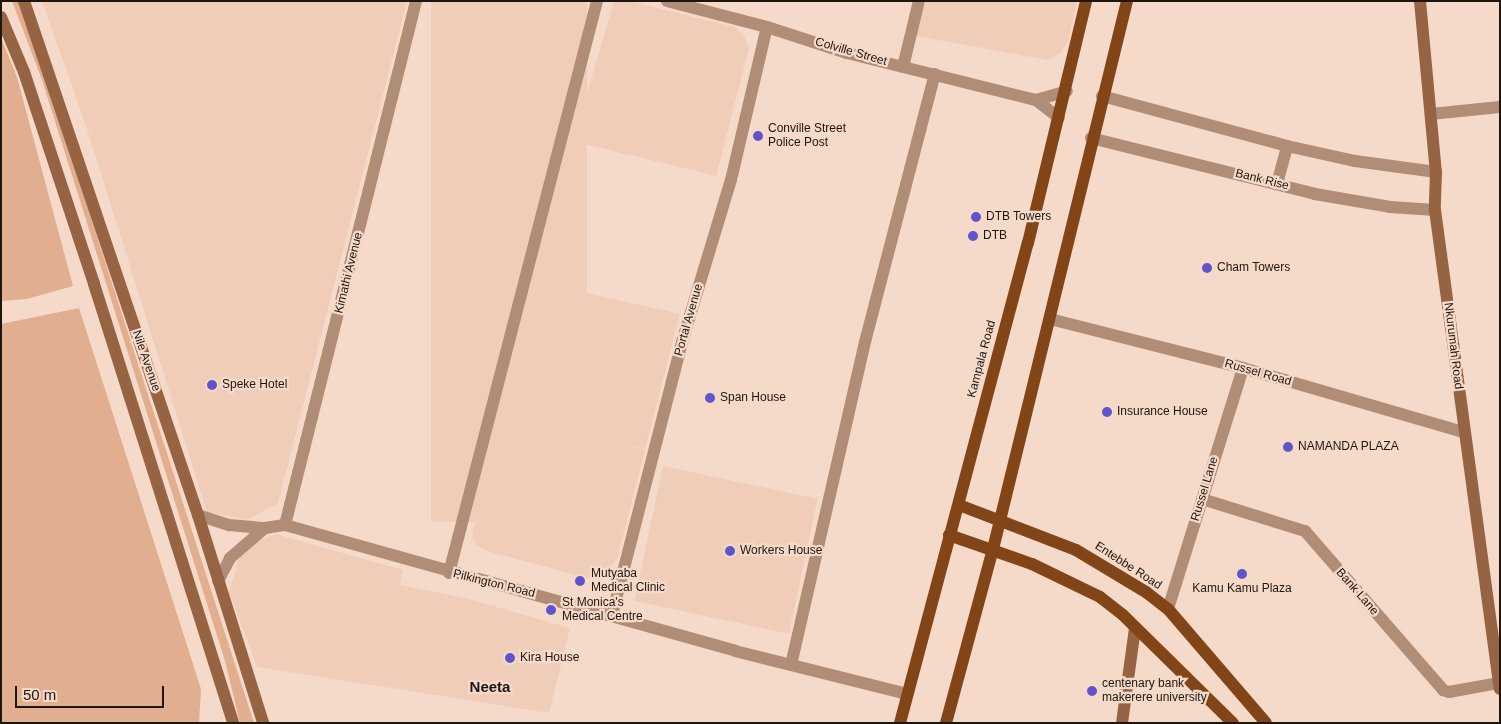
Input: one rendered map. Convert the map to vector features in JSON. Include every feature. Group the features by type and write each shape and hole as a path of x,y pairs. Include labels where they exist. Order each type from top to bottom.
{"main road":[{"name":"Nile Avenue","path":"24,1 198,515 264,723"},
{"name":"Kampala Road","path":"900,723 949,535 959,505 1066,92 1086,1"},
{"path":"946,723 993,549 1102,96 1127,1"},
{"name":"Nkurumah Road","path":"1420,1 1436,172 1435,210 1499,686"},
{"name":"Nile Avenue","path":"1,17 24,72 94,284 233,723"},
{"name":"Entebbe Road","path":"959,505 1000,518 1100,562 1168,609 1266,723"},
{"path":"949,535 993,549 1075,584 1123,615 1234,723"},
{"path":"1122,723 1135,628"}],"street":[{"name":"Kimathi Avenue","path":"285,525 416,1"},
{"path":"449,573 597,1"},
{"name":"Colville Street","path":"667,1 710,6 848,53 1036,100 1059,118"},
{"path":"903,67 919,1"},
{"name":"Portal Avenue","path":"612,615 682,342 731,180 768,27"},
{"path":"791,665 865,342 935,74"},
{"name":"Colville Street","path":"1036,100 1066,92"},
{"path":"1102,96 1287,146 1355,161 1436,172"},
{"path":"1431,114 1500,107"},
{"name":"Bank Rise","path":"1092,138 1357,202 1435,210"},
{"path":"1278,184 1287,146"},
{"name":"Russel Road","path":"1050,318 1243,368 1464,432"},
{"name":"Russel Lane","path":"1168,609 1243,368"},
{"name":"Bank Lane","path":"1202,499 1305,531 1443,690 1449,692 1499,686"},
{"path":"198,515 214,522 265,528 285,525"},
{"name":"Pilkington Road","path":"285,525 449,573 612,615 791,665 907,694"},
{"path":"218,581 230,558 265,528"}],"shaded area":[{"path":"12,1 21,1 254,723 240,723 225,661 42,80"},
{"path":"42,1 407,1 278,503 247,520 207,512 87,129"},
{"path":"431,1 587,1 587,522 431,522"},
{"path":"614,1 629,1 735,27 745,38 749,48 716,176 573,141"},
{"path":"926,1 1077,1 1068,41 1061,53 1048,60 916,36"},
{"path":"1,38 17,77 73,286 27,299 1,301"},
{"path":"538,282 680,314 645,449 610,441 645,450 617,559 604,574 587,578 487,551 476,545 472,534"},
{"path":"79,308 201,689 199,723 1,723 1,324"},
{"name":"Workers House","path":"663,466 818,499 789,634 634,601"},
{"path":"276,534 403,570 400,585 465,598 570,628 549,713 257,667 229,592 240,555 250,545"}],"place":[{"name":"Conville Street Police Post","path":"758,136"},
{"name":"DTB Towers","path":"976,217"},
{"name":"DTB","path":"973,236"},
{"name":"Cham Towers","path":"1207,268"},
{"name":"Speke Hotel","path":"212,385"},
{"name":"Span House","path":"710,398"},
{"name":"Insurance House","path":"1107,412"},
{"name":"NAMANDA PLAZA","path":"1288,447"},
{"name":"Workers House","path":"730,551"},
{"name":"Kamu Kamu Plaza","path":"1242,574"},
{"name":"Mutyaba Medical Clinic","path":"580,581"},
{"name":"St Monica's Medical Centre","path":"551,610"},
{"name":"Kira House","path":"510,658"},
{"name":"centenary bank makerere university","path":"1092,691"}],"district":[{"name":"Neeta","path":"490,687"}]}
